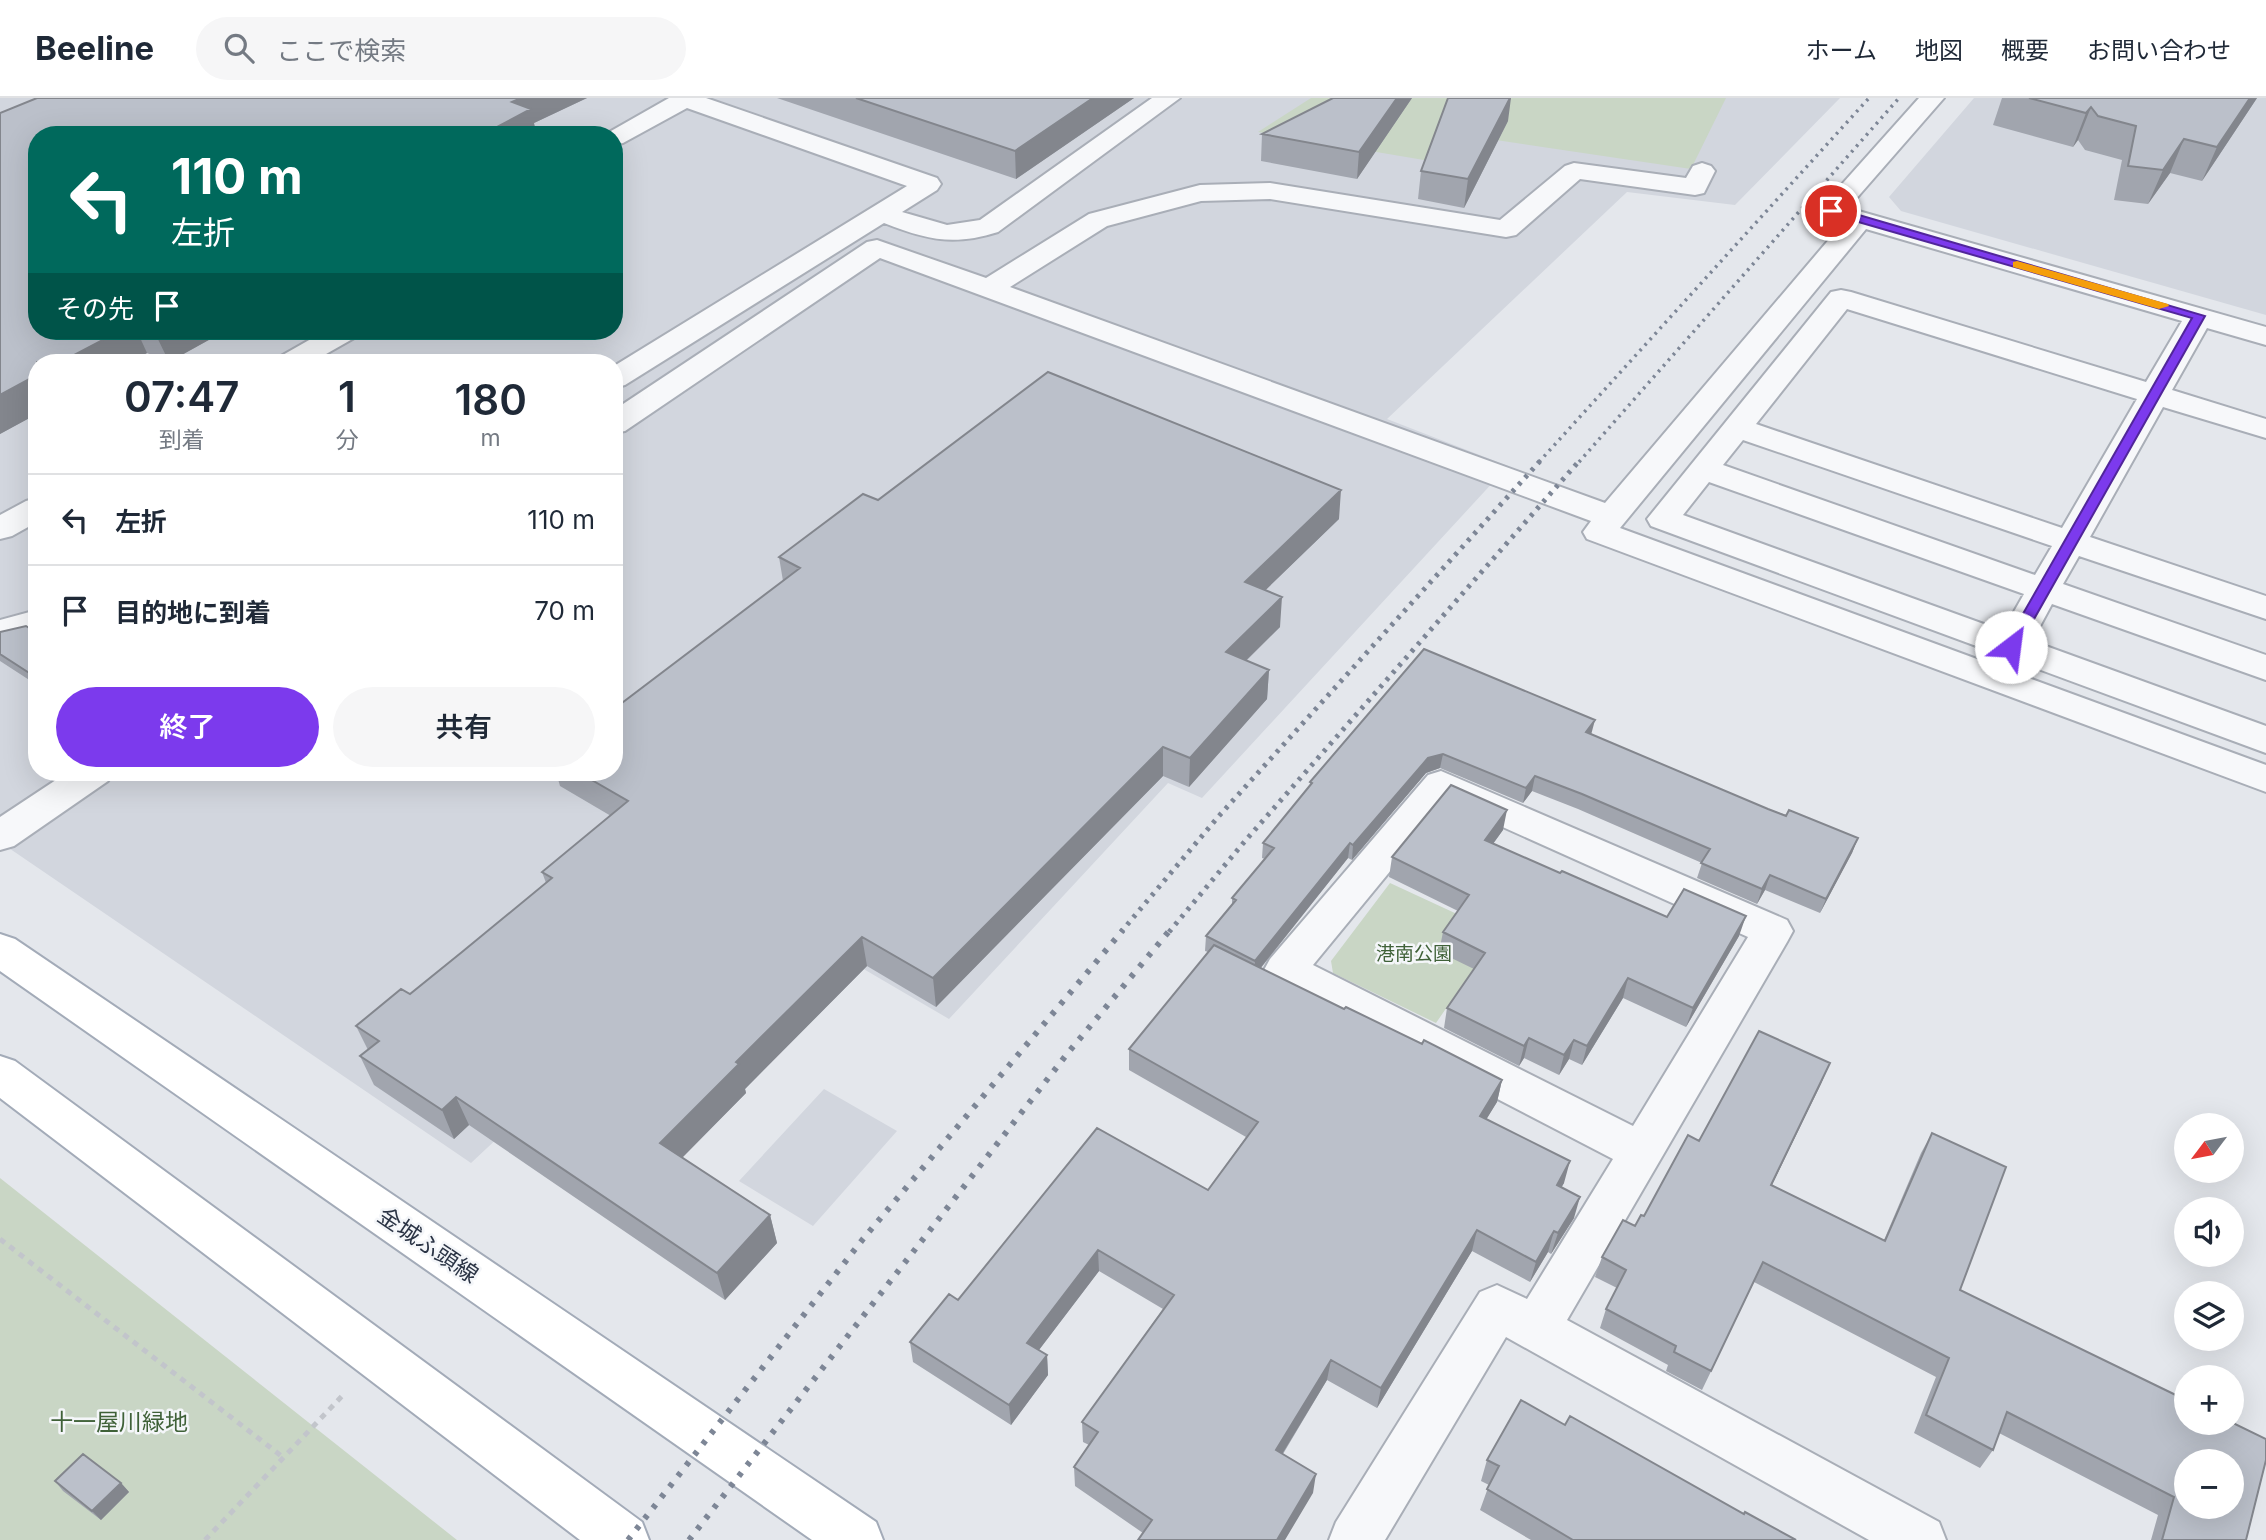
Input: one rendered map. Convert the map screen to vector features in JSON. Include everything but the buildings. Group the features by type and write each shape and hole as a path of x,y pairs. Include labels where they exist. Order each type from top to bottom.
{"main road":[{"name":"金城ふ頭線","path":"0,950 857,1540"},
{"path":"0,1074 624,1540"}],"street":[{"path":"882,213 936,234 974,232 989,226 1168,98"},
{"path":"1932,98 1831,211 2266,336"},
{"path":"623,133 685,99 928,184 623,373"},
{"path":"988,289 1097,220 1200,193 1270,191 1506,229 1574,171 1695,187 1702,172"},
{"path":"1860,219 1600,532 2266,779"},
{"path":"623,418 877,248 1612,517"},
{"path":"2266,429 1841,298 1662,519 2266,740"},
{"path":"2011,647 2199,316"},
{"path":"305,354 330,340"},
{"path":"1737,428 2266,608"},
{"path":"1703,469 2266,668"},
{"path":"0,529 28,513"},
{"path":"0,632 28,624"},
{"path":"0,836 82,781"},
{"path":"1536,1328 1641,1152 1773,930 1441,784 1285,970 1641,1152"},
{"path":"1355,1540 1497,1307 1920,1540"}],"path":[{"path":"0,1239 284,1458"},
{"path":"205,1540 379,1357"}],"shaded area":[{"path":"0,98 1840,98 1735,205 1627,192 1387,419 1508,466 1202,798 1168,783 949,1019 749,902 471,1163 0,842"},
{"path":"1974,98 2266,98 2266,315 1901,211 1889,197"},
{"path":"824,1089 897,1131 813,1226 739,1181"}],"green space":[{"path":"1311,98 1726,98 1691,169 1496,140 1483,170 1258,132"},
{"name":"港南公園","path":"1390,883 1498,933 1436,1023 1333,973 1331,961"},
{"name":"十一屋川緑地","path":"0,1178 457,1540 0,1540"}],"railway":[{"path":"1539,462 1869,98"},
{"path":"1579,462 1899,98"},
{"path":"1121,932 1218,817 1541,460"},
{"path":"1169,932 1245,841 1580,460"},
{"path":"628,1540 863,1239 1123,930"},
{"path":"689,1540 1067,1054 1170,930"}],"slow traffic":[{"path":"2017,264 2163,306"}],"route":[{"path":"1831,211 2199,316 2011,647"}]}
